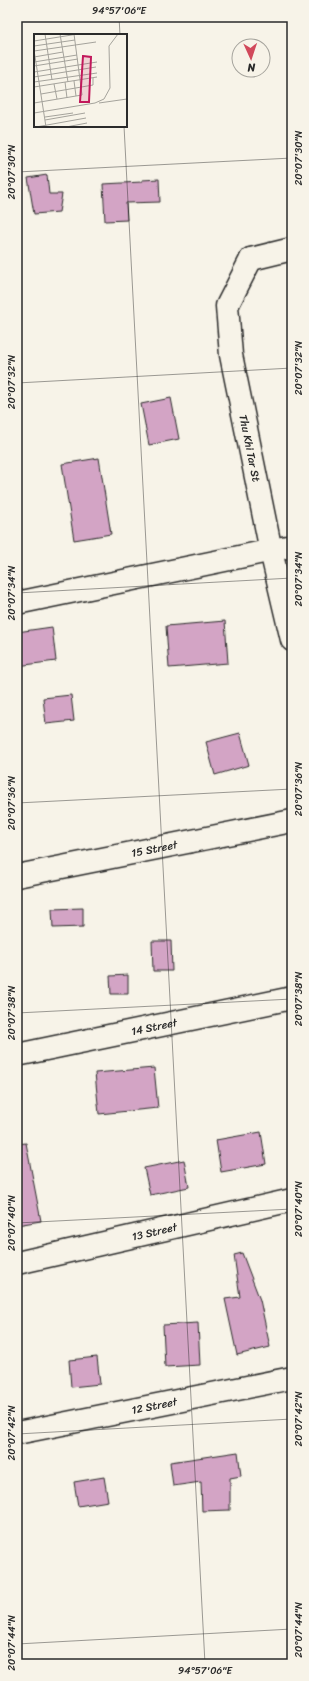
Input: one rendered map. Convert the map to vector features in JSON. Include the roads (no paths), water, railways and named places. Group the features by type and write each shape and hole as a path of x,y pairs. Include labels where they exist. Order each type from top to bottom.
{"street":[{"name":"Thu Khi Tar St","path":"292,249 251,259 227,306 231,355 282,548 292,640"},
{"path":"17,603 282,548"},
{"name":"15 Street","path":"17,876 292,821"},
{"name":"14 Street","path":"17,1055 292,998"},
{"name":"13 Street","path":"17,1263 292,1200"},
{"name":"12 Street","path":"17,1433 292,1378"}]}
